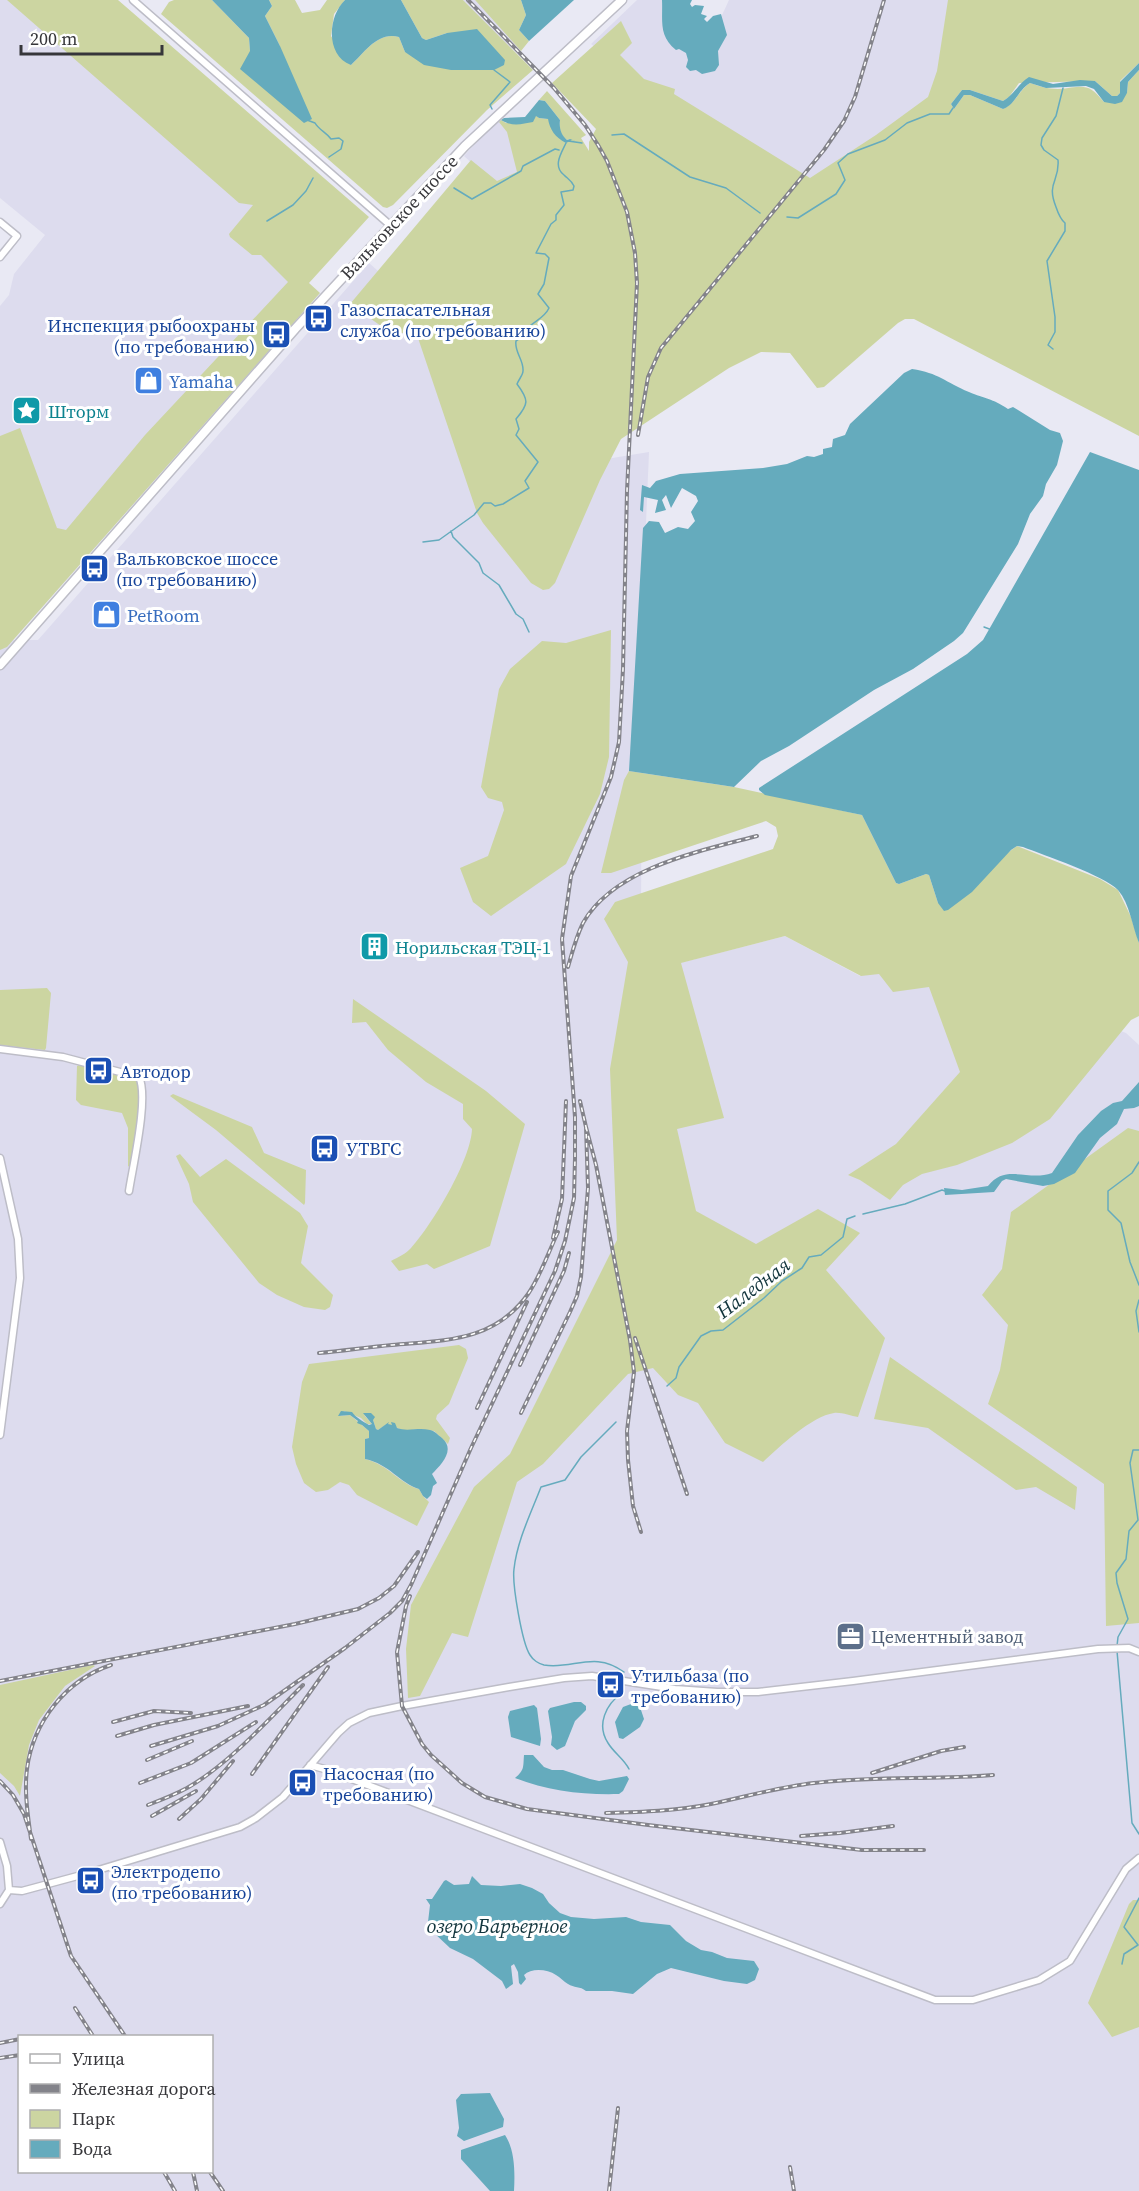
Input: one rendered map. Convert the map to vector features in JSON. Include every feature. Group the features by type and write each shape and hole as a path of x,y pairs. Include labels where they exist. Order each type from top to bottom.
{"main road":[{"name":"Вальковское шоссе","path":"0,665 219,414 390,225 485,125 622,0"},
{"path":"0,656 12,650"}],"street":[{"path":"133,0 390,225"},
{"path":"0,222 17,236 0,257"},
{"path":"0,1049 63,1057 139,1077 143,1084 142,1108 129,1191"},
{"path":"0,1158 20,1258 20,1278 0,1435"},
{"path":"9,1890 22,1891 85,1874 240,1827 283,1797 349,1723 369,1713 564,1678 592,1676 675,1689 758,1692 1098,1649 1119,1647 1139,1652"},
{"path":"310,1765 935,2000 973,2000 1039,1980 1070,1960 1126,1869 1139,1858"},
{"path":"0,1842 7,1866 9,1890 0,1904"}],"shaded area":[{"path":"0,0 21,0 257,197 298,280 63,545 0,442 0,306 9,295 14,274 45,235 0,198"},
{"path":"463,0 475,0 516,44 511,49"},
{"path":"637,0 676,0 703,56 729,0 964,0 951,77 915,116 806,185 678,108 591,44"},
{"path":"498,119 509,130 524,178 494,184 464,156"},
{"path":"369,263 594,461 649,452 642,618 641,935 680,963 785,936 860,976 907,947 1126,1033 1139,1045 1139,2191 0,2191 0,640 38,640"}],"green space":[{"path":"7,0 118,0 369,217 309,283 320,293 7,647 0,650 0,436 20,428 57,528 66,530 145,435 288,282 261,255 252,255 230,237 229,234 253,205 239,203"},
{"path":"212,0 249,38 250,51 280,46 265,16 272,6 269,0 295,0 302,13 320,10 327,0 345,0 334,14 331,36 351,65 372,44 391,36 399,37 405,52 494,70 447,33 426,40 422,38 401,0 463,0 533,70 487,110 393,205 387,208 383,207 161,14 169,2"},
{"path":"475,0 521,0 526,15 519,30 529,41 521,51"},
{"path":"948,0 1139,0 1139,63 1120,81 1120,93 1117,96 1112,96 1095,81 1019,83 1009,97 1003,101 970,90 962,90 951,104 954,109 964,95 970,95 1003,109 1030,83 1054,89 1089,88 1104,102 1127,93 1128,82 1139,70 1139,436 914,319 905,319 898,323 824,387 817,388 790,353 761,352 729,368 621,439 600,480 555,583 549,589 543,590 531,583 477,513 418,338 381,326 350,304 471,160 497,181 517,172 507,132 499,122 501,120 506,123 533,119 536,115 539,118 549,119 566,143 570,139 567,140 561,134 560,120 545,101 539,100 547,91 586,135 581,138 589,151 589,142 596,129 552,83 621,21 632,43 620,55 644,79 675,89 674,94 810,178 876,135 928,97 937,71"},
{"path":"611,630 609,757 600,794 566,864 491,916 473,902 460,868 488,856 504,810 502,802 488,798 481,787 499,689 510,669 542,641 566,643"},
{"path":"629,771 734,787 862,815 896,883 929,875 938,903 1017,846 1100,879 1118,890 1131,917 1139,943 1139,1016 1131,1020 1050,1119 1012,1143 957,1165 922,1174 903,1185 890,1200 860,1180 848,1175 896,1144 960,1072 929,987 893,992 879,974 861,976 785,936 681,963 724,1118 677,1129 696,1211 756,1244 818,1209 860,1233 826,1270 885,1338 858,1417 837,1413 825,1415 796,1433 763,1462 725,1443 698,1403 678,1395 653,1368 628,1374 543,1464 517,1482 468,1637 452,1633 420,1696 408,1698 406,1649 411,1605 474,1487 510,1454 617,1240 610,1069 628,962 604,919 615,902 773,849 778,836 776,827 766,821 611,873 601,873 624,780"},
{"path":"47,988 51,993 45,1050 0,1045 0,990"},
{"path":"353,999 486,1091 525,1124 490,1246 434,1269 427,1264 399,1271 391,1261 404,1254 420,1238 449,1192 465,1157 472,1129 463,1119 463,1104 426,1082 388,1050 366,1022 352,1023"},
{"path":"77,1066 135,1080 139,1085 141,1091 131,1168 128,1166 128,1128 122,1113 81,1105 76,1100"},
{"path":"173,1094 252,1127 264,1153 306,1170 304,1205 216,1130 170,1096"},
{"path":"1128,1128 1139,1131 1139,1623 1106,1626 1104,1484 988,1404 1000,1370 1008,1325 982,1295 1002,1269 1011,1212"},
{"path":"180,1154 200,1177 226,1159 300,1213 308,1226 301,1263 333,1295 330,1307 325,1310 304,1307 277,1295 259,1283 193,1202 189,1184 176,1156"},
{"path":"459,1345 466,1349 468,1358 449,1404 437,1415 436,1419 450,1438 448,1444 434,1431 418,1429 405,1431 387,1424 378,1430 373,1420 364,1415 372,1424 367,1424 361,1418 344,1411 340,1416 350,1415 369,1431 369,1438 365,1439 365,1459 419,1489 429,1502 417,1526 357,1495 349,1485 340,1482 328,1490 316,1492 304,1483 292,1447 302,1382 309,1364"},
{"path":"890,1357 1077,1487 1075,1510 1036,1487 1016,1490 928,1428 874,1419"},
{"path":"95,1666 65,1686 39,1720 29,1745 20,1796 14,1786 0,1773 0,1685"},
{"path":"1133,1900 1139,1900 1139,2027 1112,2037 1088,2003 1129,1904"}],"water":[{"path":"212,0 269,0 272,6 265,16 312,119 304,123 240,69 250,51 249,38"},
{"path":"345,0 401,0 422,38 426,40 447,33 477,29 505,60 504,65 494,70 451,70 424,65 405,52 399,37 391,36 372,44 351,65 337,53 332,35 335,15"},
{"path":"521,0 574,0 529,41 519,30 526,15"},
{"path":"662,0 692,0 690,4 692,7 704,6 701,14 707,16 704,19 707,22 713,16 721,14 727,35 718,51 719,65 715,71 702,74 696,70 690,71 686,67 688,60 686,53 679,49 676,50 666,39 662,21"},
{"path":"1139,63 1139,70 1128,82 1127,93 1122,102 1115,104 1104,102 1094,89 1086,86 1046,88 1030,83 1011,104 1003,109 970,95 964,95 954,109 951,104 962,90 970,90 1003,101 1029,77 1053,84 1080,80 1095,81 1112,96 1117,96 1120,93 1120,82"},
{"path":"539,100 545,101 560,120 561,131 565,138 567,140 570,139 578,142 572,140 566,143 556,136 548,119 536,116 533,122 517,124 509,124 501,120 525,117"},
{"path":"912,369 936,375 1008,409 1013,407 1050,430 1060,433 1063,441 1057,465 1046,484 1043,496 1030,514 1018,544 963,633 913,669 874,690 789,746 761,761 734,787 629,771 643,528 649,521 659,522 665,533 678,527 688,529 695,521 691,512 698,501 696,496 682,488 671,508 666,495 662,500 666,510 655,513 658,500 644,497 643,512 640,510 642,485 650,488 656,481 680,474 763,468 823,454 823,449 832,447 833,439 845,435 850,424 904,373"},
{"path":"1090,452 1139,470 1139,943 1128,908 1118,890 1101,878 1074,866 1017,846 972,892 944,911 938,903 929,875 896,883 862,815 765,795 759,790 967,654 983,640"},
{"path":"1139,1082 1139,1106 1124,1109 1117,1124 1100,1138 1075,1173 1054,1184 1043,1186 1006,1179 994,1192 945,1195 944,1188 962,1190 988,1186 995,1179 1010,1174 1034,1176 1052,1173 1078,1135 1101,1111 1113,1103 1122,1101"},
{"path":"341,1411 352,1412 369,1425 372,1424 363,1413 371,1413 375,1417 373,1420 378,1430 389,1422 388,1424 392,1425 391,1422 395,1423 397,1428 432,1431 442,1438 448,1447 446,1457 432,1474 437,1483 433,1486 431,1495 427,1499 419,1489 388,1469 365,1459 365,1439 369,1438 369,1431 350,1415 338,1416"},
{"path":"581,1702 586,1706 586,1710 575,1721 565,1746 557,1750 551,1745 548,1711 550,1708"},
{"path":"631,1704 640,1707 644,1719 640,1727 623,1739 619,1738 615,1722 623,1707"},
{"path":"534,1705 537,1708 540,1746 511,1737 508,1717 510,1711"},
{"path":"524,1755 533,1755 544,1767 552,1770 563,1770 590,1779 599,1781 627,1776 629,1779 619,1794 592,1794 553,1789 515,1778 522,1770"},
{"name":"озеро Барьерное","path":"472,1876 481,1885 520,1884 532,1888 543,1894 560,1913 571,1917 594,1919 626,1917 641,1922 670,1925 686,1941 701,1950 727,1958 754,1961 759,1969 755,1980 747,1984 724,1981 671,1968 657,1974 633,1994 586,1991 570,1985 548,1971 539,1970 524,1975 526,1979 521,1985 514,1964 511,1966 513,1984 506,1989 502,1981 473,1959 450,1948 432,1931 428,1922 430,1905 426,1899 432,1899 446,1880 454,1885 469,1884"},
{"path":"490,2093 504,2119 503,2127 464,2141 457,2136 459,2128 456,2100 461,2094"},
{"path":"505,2135 513,2155 514,2191 490,2191 461,2159 461,2150"}],"waterway":[{"path":"492,109 490,105 510,82 494,70"},
{"path":"1053,349 1048,345 1055,332 1055,317 1047,261 1065,231 1065,223 1058,214 1052,192 1058,160 1041,145 1042,138 1056,116 1063,88"},
{"path":"787,217 798,218 836,194 845,180 838,163 848,154 885,140 907,123 930,114 949,114 953,108"},
{"path":"307,120 315,123 331,139 339,138 343,141 341,149 329,157"},
{"path":"612,135 624,134 690,177 726,188 760,213"},
{"path":"568,141 582,143"},
{"path":"423,542 439,540 474,515 484,503 491,503 495,506 503,504 529,488 525,481 538,462 516,435 519,429 516,419 526,402 517,384 523,371 516,349 516,341 549,308 538,294 544,284 549,258 545,254 536,253 551,224 556,220 556,215 564,205 561,192 573,190 573,184 560,171 558,163 566,143"},
{"path":"454,188 472,199 521,171 523,166 555,149 559,150"},
{"path":"267,221 293,205 306,191 313,178"},
{"path":"451,531 453,537 479,563 483,573 499,585 516,614 523,619 529,632"},
{"path":"984,627 992,630"},
{"path":"1139,1162 1132,1173 1108,1191 1108,1210 1121,1223 1130,1262 1139,1285"},
{"name":"Наледная","path":"863,1214 945,1191"},
{"name":"Наледная","path":"667,1386 676,1378 679,1367 701,1336 711,1331 723,1330 782,1281 802,1268 809,1257 821,1255 843,1237 847,1219 855,1216"},
{"path":"1139,1300 1136,1311 1139,1332"},
{"name":"Наледная","path":"616,1422 581,1457 565,1480 541,1487 521,1538 514,1577 524,1639 534,1660 555,1666 593,1661 603,1662 624,1672"},
{"path":"1117,1646 1118,1637 1128,1619 1116,1573 1126,1559 1129,1531 1138,1520 1130,1463 1133,1450 1139,1450"},
{"path":"1117,1651 1132,1823 1139,1834"},
{"name":"Наледная","path":"622,1693 607,1709 603,1729 608,1743 629,1769"},
{"path":"1122,1964 1124,1954 1138,1945 1124,1927 1139,1898"}],"railway":[{"path":"151,1746 218,1726 264,1705 345,1648 402,1601 555,1271 565,1241 574,1198 575,1117 562,939 571,876 611,777 619,742 627,491 637,283 635,253 627,212 607,161 585,125 554,88 468,0"},
{"path":"638,435 648,377 661,348 824,150 844,121 855,97 884,0"},
{"path":"568,967 583,923 597,904 615,888 660,864 757,836"},
{"path":"553,1238 562,1199 566,1101"},
{"path":"521,1413 570,1312 577,1296 581,1277 588,1188 586,1127 580,1101"},
{"path":"586,1127 596,1165 630,1340 634,1372 627,1431 628,1460 633,1506 641,1532"},
{"path":"319,1353 431,1342 467,1336 500,1322 515,1310 533,1287 558,1232"},
{"path":"520,1365 564,1271 569,1253"},
{"path":"477,1408 527,1302"},
{"path":"635,1338 687,1494"},
{"path":"0,1681 295,1624 358,1609 379,1598 394,1586 418,1552"},
{"path":"410,1596 397,1652 402,1706 422,1744 431,1755 462,1783 485,1797 527,1809 648,1825 862,1850 924,1850"},
{"path":"31,1839 26,1778 30,1752 36,1735 44,1719 66,1692 80,1681 111,1665"},
{"path":"252,1774 328,1667"},
{"path":"148,1805 187,1788 218,1767 248,1741 303,1685"},
{"path":"117,1736 154,1725 248,1706"},
{"path":"113,1722 154,1711 191,1713"},
{"path":"140,1783 191,1763 256,1722"},
{"path":"147,1760 192,1741"},
{"path":"872,1773 941,1751 964,1747"},
{"path":"179,1819 201,1799 233,1761"},
{"path":"606,1813 658,1811 698,1806 814,1783 993,1775"},
{"path":"0,1781 13,1795 24,1814 71,1956 124,2035"},
{"path":"152,1816 196,1791"},
{"path":"801,1836 893,1826"},
{"path":"75,2008 92,2035"},
{"path":"0,2043 18,2039"},
{"path":"0,2058 18,2055"},
{"path":"609,2191 618,2108"},
{"path":"790,2167 794,2191"},
{"path":"165,2173 175,2191"},
{"path":"193,2173 197,2191"},
{"path":"211,2173 223,2191"}],"place":[{"name":"Газоспасательная служба (по требованию)","path":"319,319"},
{"name":"Инспекция рыбоохраны (по требованию)","path":"276,335"},
{"name":"Yamaha","path":"148,381"},
{"name":"Шторм","path":"27,411"},
{"name":"Вальковское шоссе (по требованию)","path":"95,568"},
{"name":"PetRoom","path":"106,615"},
{"name":"Норильская ТЭЦ-1","path":"374,947"},
{"name":"Автодор","path":"99,1071"},
{"name":"УТВГС","path":"325,1148"},
{"name":"Цементный завод","path":"850,1636"},
{"name":"Утильбаза (по требованию)","path":"610,1685"},
{"name":"Насосная (по требованию)","path":"302,1783"},
{"name":"Электродепо (по требованию)","path":"90,1881"}]}
